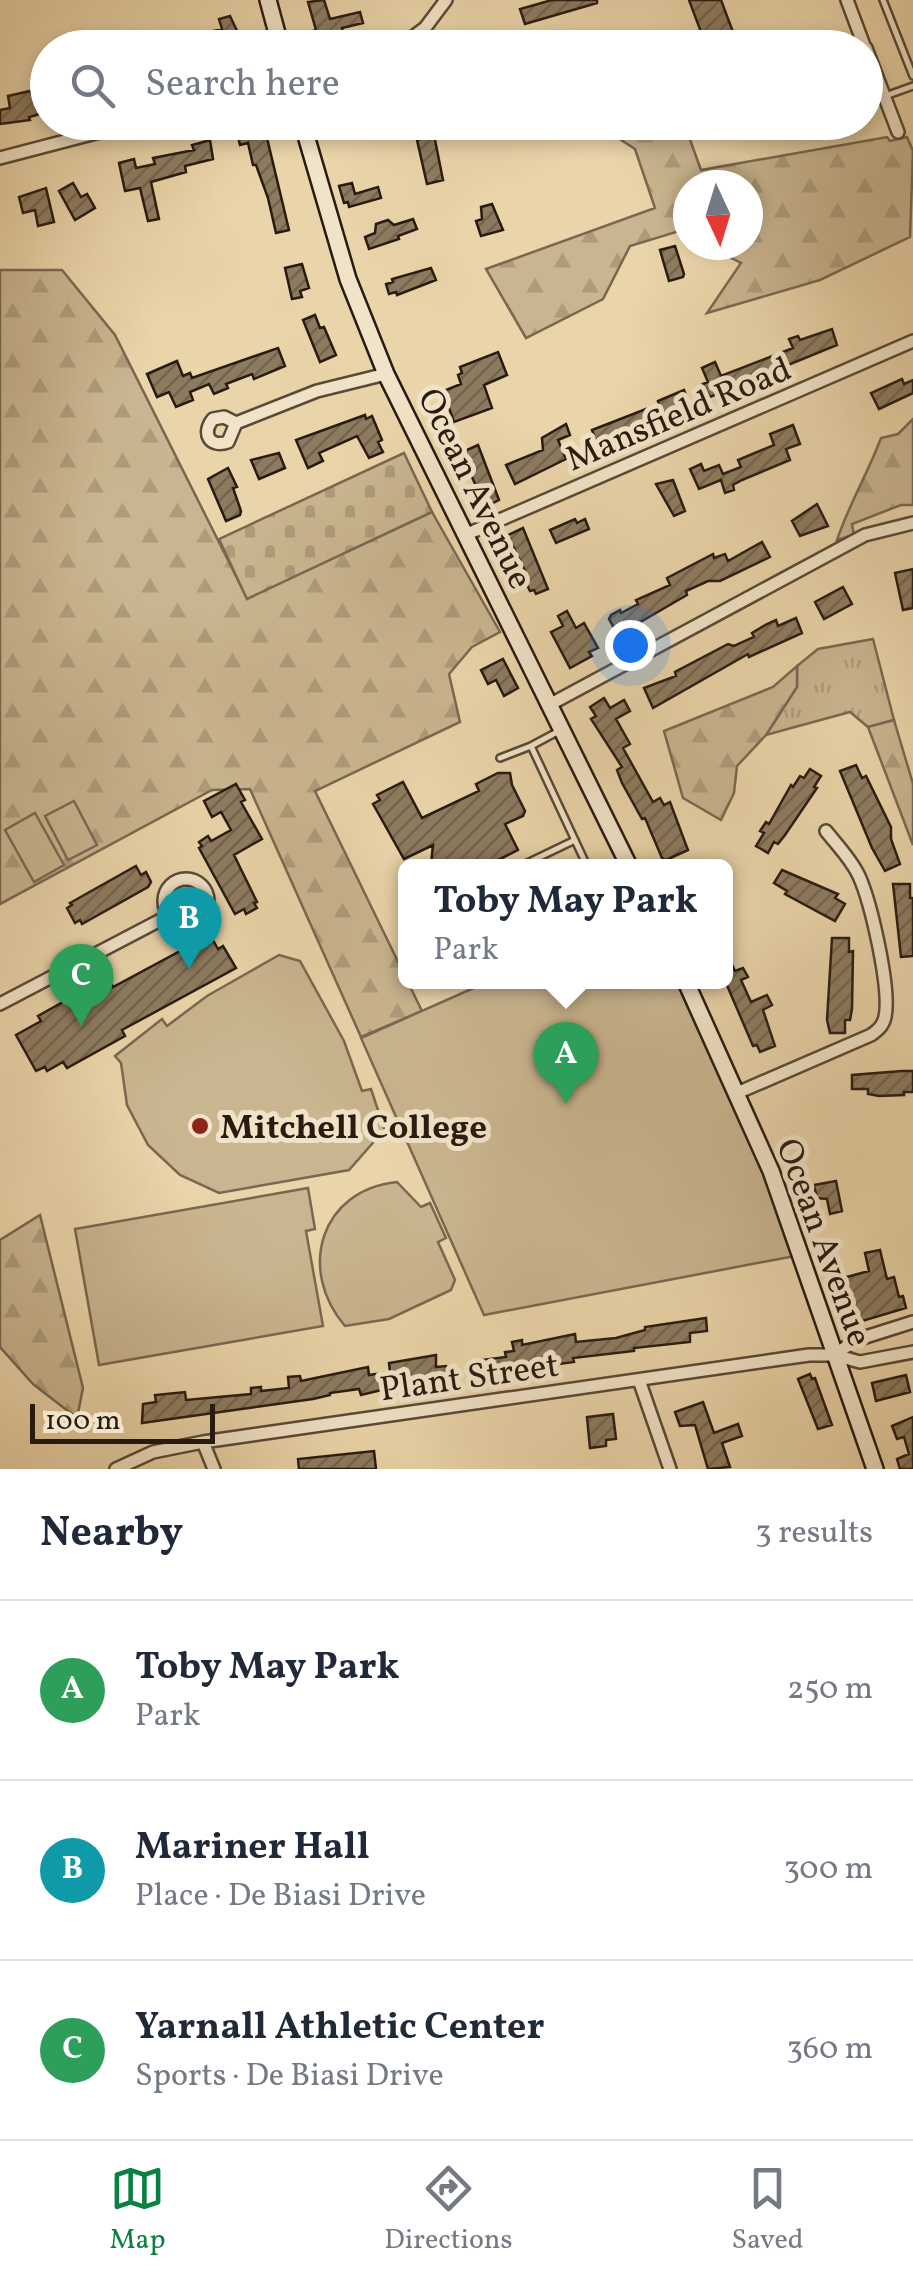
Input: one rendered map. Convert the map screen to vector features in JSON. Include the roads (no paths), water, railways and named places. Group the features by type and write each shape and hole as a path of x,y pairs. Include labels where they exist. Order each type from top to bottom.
{"main road":[{"path":"268,0 276,30"},
{"name":"Ocean Avenue","path":"307,140 348,278 386,374 626,859"},
{"name":"Ocean Avenue","path":"689,989 782,1202 875,1469"}],"street":[{"path":"422,30 446,0"},
{"path":"847,0 858,30"},
{"path":"884,96 898,132"},
{"path":"0,158 69,140"},
{"name":"Mansfield Road","path":"465,536 913,342"},
{"path":"236,424 317,391 386,374"},
{"path":"549,705 865,535 913,522"},
{"path":"737,1093 871,1035 884,1022 880,956 870,910 858,875 826,831"},
{"path":"0,1004 170,915"},
{"path":"834,1355 856,1340 913,1322"},
{"path":"834,1355 860,1362 913,1352"},
{"name":"Plant Street","path":"116,1469 153,1452 203,1442 834,1355"},
{"path":"639,1380 670,1469"},
{"path":"203,1442 214,1469"}],"lane":[{"path":"883,0 913,76"},
{"path":"884,96 913,86"},
{"path":"500,758 562,730"},
{"path":"531,746 584,859"},
{"path":"536,859 575,840"}],"place":[{"name":"Mariner Hall","path":"189,969"},
{"name":"Yarnall Athletic Center","path":"81,1026"},
{"name":"Toby May Park","path":"566,1104"},
{"name":"Mitchell College","path":"200,1126"}]}
